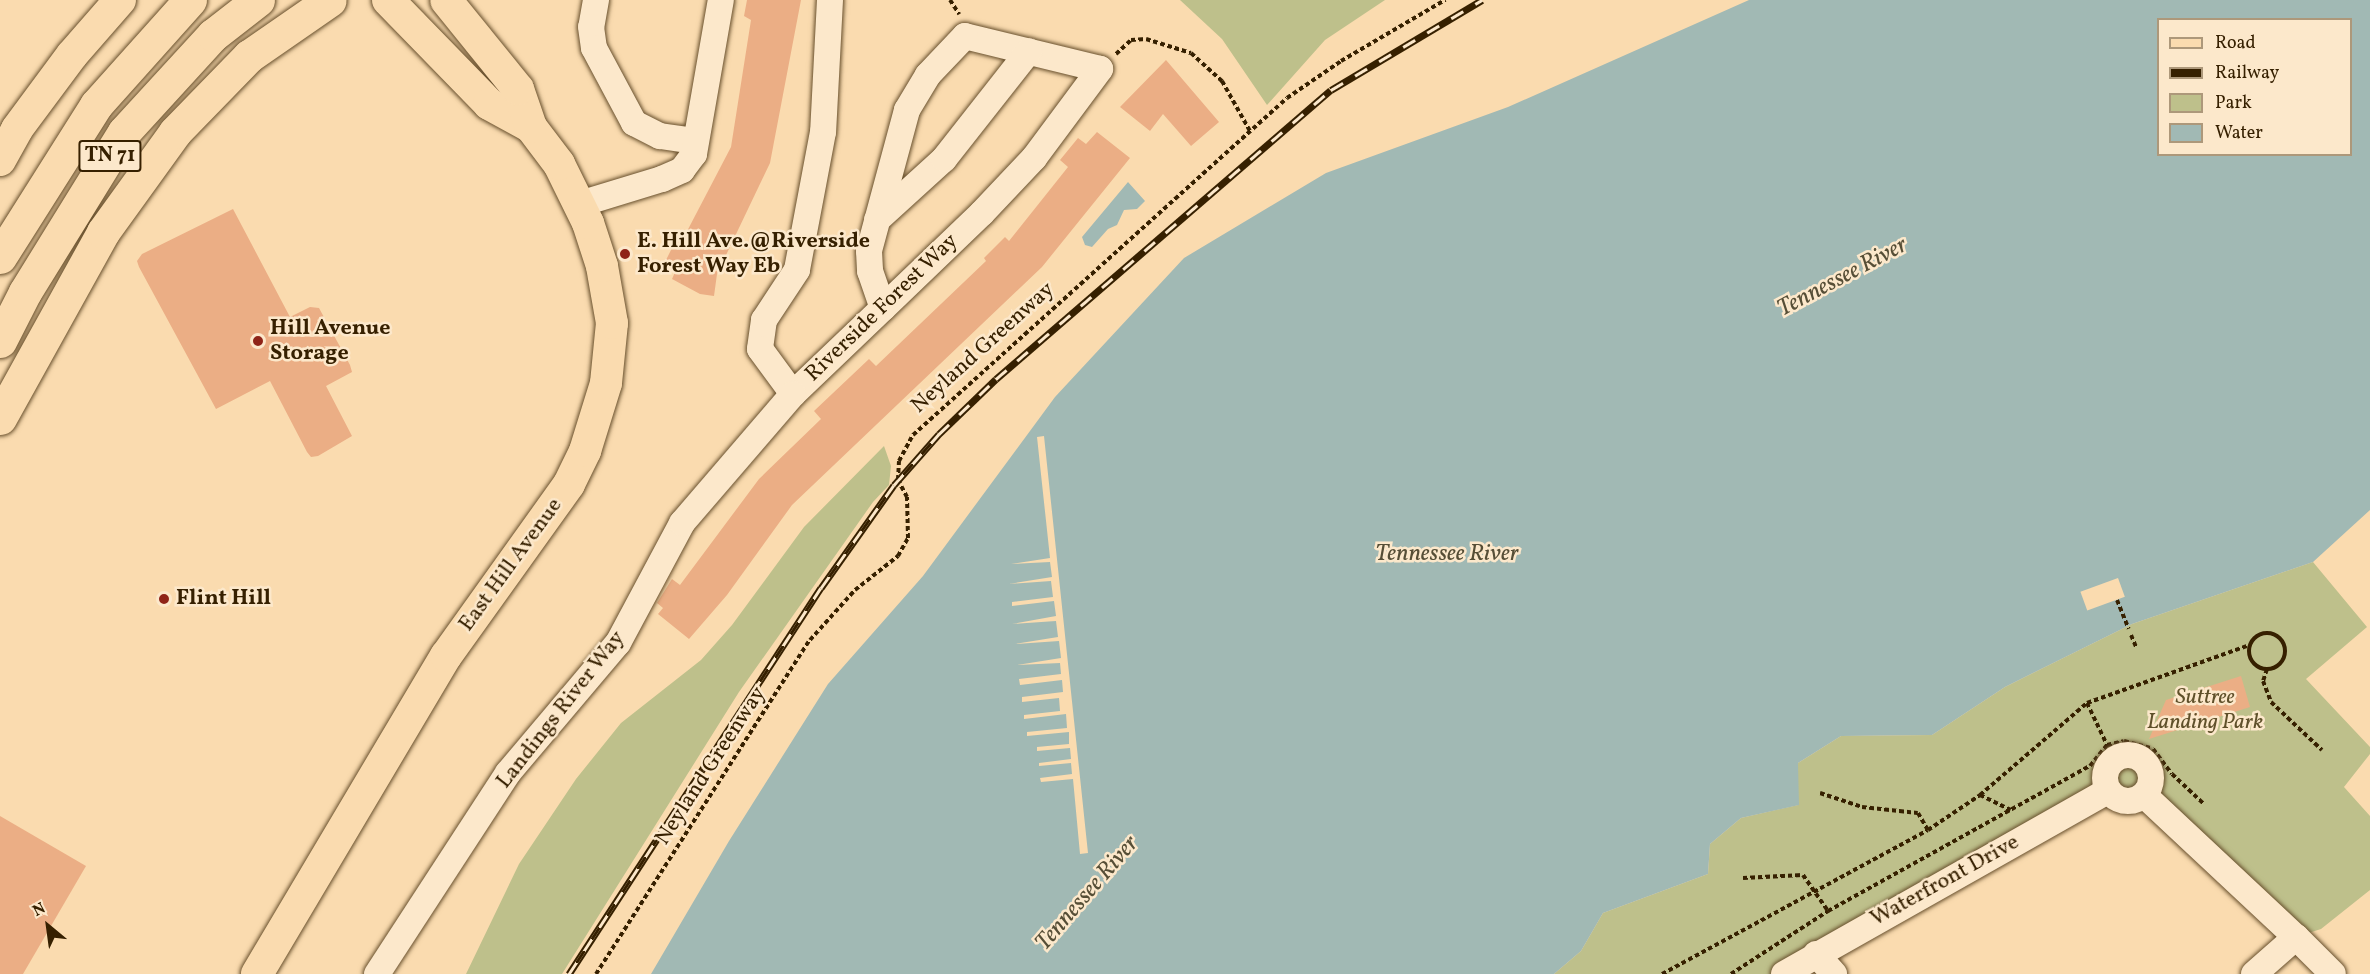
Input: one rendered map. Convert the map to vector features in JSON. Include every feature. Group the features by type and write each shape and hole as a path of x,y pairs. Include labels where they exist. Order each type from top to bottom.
{"highway":[{"name":"TN 71","path":"0,257 96,105 190,0"},
{"name":"TN 71","path":"0,341 25,292 124,132 213,35 258,0"},
{"path":"0,418 103,232 175,132 249,56 330,0"}],"main road":[{"path":"0,160 17,129 72,55 120,0"},
{"name":"East Hill Avenue","path":"388,0 489,104 531,127"},
{"name":"East Hill Avenue","path":"256,974 439,666 554,507 585,451 606,383 612,323 602,266 580,204 559,164 531,127 518,89 446,0"},
{"path":"471,0 480,43"}],"street":[{"path":"596,0 591,27 594,48 634,123 660,136 696,141"},
{"path":"580,204 682,170 694,154 721,0"},
{"name":"Riverside Forest Way","path":"830,0 823,132 797,270 764,320 760,349 793,394 1034,158 1100,69"},
{"path":"883,308 870,271 869,251 907,110 928,75 965,36 1100,69"},
{"path":"877,220 944,159 1029,51"},
{"name":"Landings River Way","path":"377,974 508,773 618,642 682,523 793,394"},
{"path":"2132,755 2145,762 2151,775 2144,795 2121,801 2108,791 2107,767 2118,756 2132,755"},
{"name":"Waterfront Drive","path":"1784,974 2108,791"},
{"path":"2144,795 2334,974"},
{"path":"2254,974 2296,937"},
{"path":"1816,954 1834,974"}],"path":[{"name":"Neyland Greenway","path":"596,974 810,640 855,590 898,556 908,538 907,497 898,480 899,461 913,435 1250,130 1341,61 1445,0"},
{"path":"1100,69 1131,40 1161,43 1191,53 1222,81 1250,130"},
{"path":"2117,600 2129,629"},
{"path":"1662,974 1928,830 1980,795 2087,703 2250,645 2264,633 2282,640 2283,659 2267,669 2263,681 2271,702 2322,750"},
{"path":"2131,635 2136,647"},
{"path":"2250,645 2250,657 2256,666 2267,669"},
{"path":"2087,703 2107,745"},
{"path":"1820,794 1862,807 1918,813 1928,830"},
{"path":"1980,795 2011,810"},
{"path":"1743,878 1803,876 1828,911"}],"green space":[{"path":"1180,0 1385,0 1325,40 1267,105 1222,39"},
{"path":"884,446 891,466 889,485 873,502 739,692 562,974 466,974 519,864 576,779 621,723 701,660 732,625 804,527"},
{"name":"Suttree Landing Park","path":"2313,562 2367,627 2306,679 2370,747 2370,754 2344,787 2370,816 2370,890 2321,929 2296,937 2137,800 2113,797 1784,974 1554,974 1581,951 1603,913 1708,874 1710,844 1741,818 1798,805 1798,763 1841,736 1932,735 2005,687 2132,624"}],"water":[{"name":"Tennessee River","path":"1749,0 2370,0 2370,510 2313,562 2132,624 2005,687 1932,735 1841,736 1798,763 1799,805 1741,818 1710,844 1708,874 1603,913 1581,951 1554,974 651,974 729,841 828,684 923,576 1055,397 1184,258 1326,173 1508,107"},
{"path":"1128,182 1145,201 1137,209 1124,210 1117,225 1108,229 1092,247 1085,245 1082,237"}],"pier":[{"path":"1044,436 1088,853 1080,854 1073,779 1041,782 1040,778 1072,774 1071,763 1039,766 1039,763 1071,759 1070,748 1037,751 1037,747 1069,744 1069,732 1027,736 1027,732 1067,728 1066,714 1024,719 1024,715 1060,711 1059,698 1022,702 1022,697 1063,692 1062,680 1020,685 1019,679 1061,674 1060,663 1017,665 1061,658 1059,641 1015,644 1058,637 1056,621 1012,624 1056,616 1054,601 1012,606 1012,602 1053,597 1051,581 1009,584 1052,577 1050,562 1011,564 1050,558 1037,437"},
{"path":"2118,578 2125,597 2087,610 2080,592"}],"building":[{"path":"747,0 801,0 770,163 717,274 714,296 700,294 672,279 676,270 664,264 678,236 684,237 731,147 751,20 744,16"},
{"path":"1166,60 1219,122 1191,146 1163,114 1150,131 1120,107"},
{"path":"1097,132 1130,158 1042,267 792,505 727,595 689,639 658,614 663,608 657,603 672,579 680,585 759,479 821,419 814,411 869,359 876,366 986,261 984,258 1005,237 1009,241 1068,167 1060,160 1078,138 1086,144"},
{"name":"Hill Avenue Storage","path":"233,209 290,317 310,307 319,308 350,365 352,372 326,386 352,436 318,456 311,457 307,452 270,381 216,409 139,267 137,261 142,254"},
{"path":"2241,676 2250,707 2149,739 2166,700"},
{"path":"0,816 86,866 23,974 0,974"}],"railway":[{"path":"569,974 821,588 894,485 939,434 996,379 1331,90 1482,0"}],"place":[{"name":"E. Hill Ave.@Riverside Forest Way Eb","path":"625,254"},
{"name":"Hill Avenue Storage","path":"258,341"},
{"name":"Flint Hill","path":"164,599"}]}
